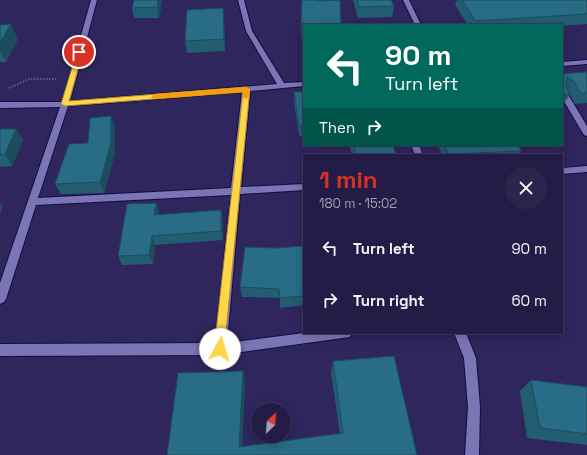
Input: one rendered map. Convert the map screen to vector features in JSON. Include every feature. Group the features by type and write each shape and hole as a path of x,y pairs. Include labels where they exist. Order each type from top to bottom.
{"street":[{"path":"0,299 65,104 94,0"},
{"path":"241,0 249,31 282,86"},
{"path":"406,0 418,24"},
{"path":"563,64 587,62"},
{"path":"0,105 65,104 303,84"},
{"path":"220,349 246,89"},
{"path":"563,93 587,133"},
{"path":"563,171 587,170"},
{"path":"32,202 303,187"},
{"path":"0,350 220,349 338,334"},
{"path":"460,334 470,358 474,407 472,455"}],"path":[{"path":"4,90 29,79 72,78"}],"building":[{"path":"134,0 158,0 157,7 132,8"},
{"path":"302,0 340,0 341,24 303,24 303,26 301,26"},
{"path":"357,0 391,0 394,6 359,7"},
{"path":"462,0 587,0 587,14 476,21"},
{"path":"223,8 224,39 185,41 187,10"},
{"path":"11,24 0,43 0,25"},
{"path":"587,72 587,93 581,93 573,80 567,77 566,88 570,94 563,95 563,74"},
{"path":"294,92 303,92 303,126 299,126"},
{"path":"111,116 111,142 100,182 55,184 69,144 88,143 90,118"},
{"path":"0,129 16,129 5,154 0,155"},
{"path":"353,146 393,146 396,154 356,154"},
{"path":"445,146 518,146 521,151 448,154"},
{"path":"156,203 154,215 221,210 221,231 152,236 149,255 118,256 127,204"},
{"path":"303,246 303,296 280,298 279,289 240,287 245,247 277,248"},
{"path":"394,356 417,455 167,455 178,373 243,371 239,447 269,443 291,443 291,440 343,433 333,361"},
{"path":"531,380 587,387 587,434 540,428"}],"slow traffic":[{"path":"155,97 246,89 246,97"}],"route":[{"path":"79,52 65,104 246,89 220,349"}]}
